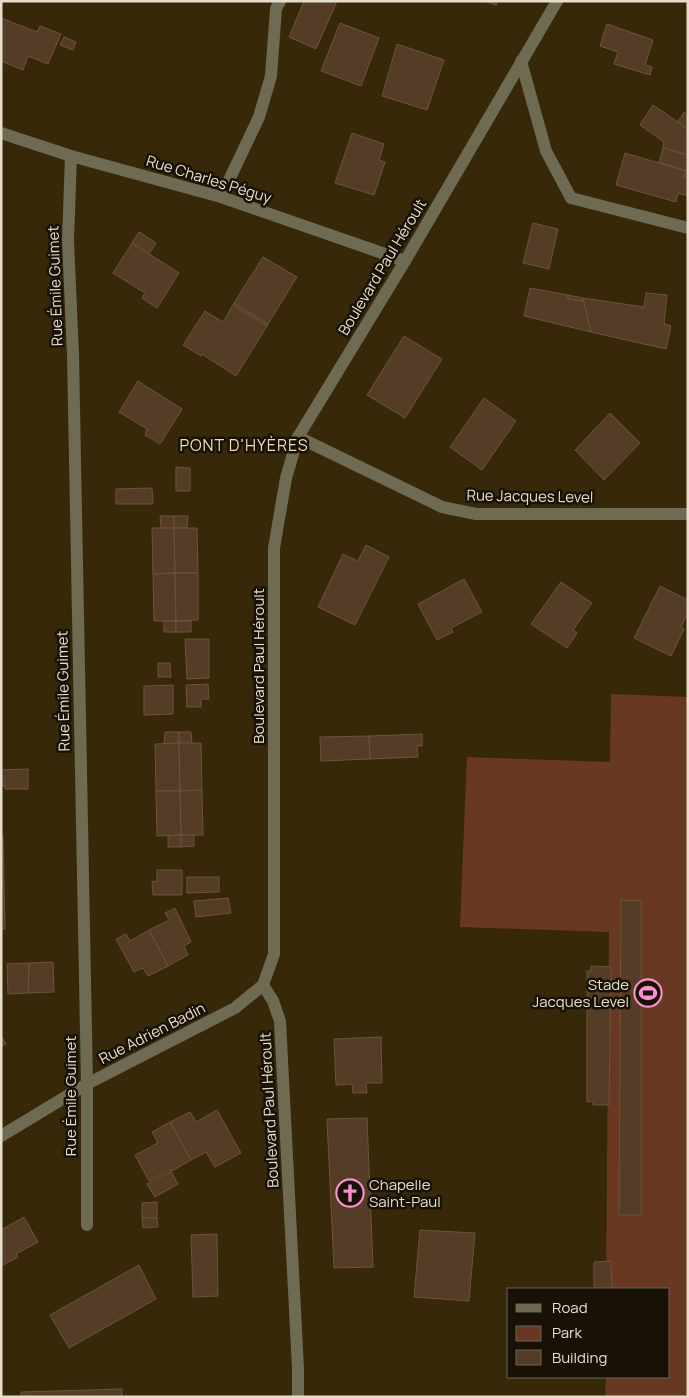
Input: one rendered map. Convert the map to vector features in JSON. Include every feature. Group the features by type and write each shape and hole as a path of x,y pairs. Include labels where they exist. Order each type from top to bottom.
{"street":[{"path":"221,197 260,117 271,76 276,9 280,1"},
{"name":"Boulevard Paul Héroult","path":"298,1397 280,1021 273,1001 262,985 274,954 274,548 286,478 298,437 405,261 557,1"},
{"path":"522,61 546,151 571,198 688,228"},
{"name":"Rue Charles Péguy","path":"1,133 71,156 221,197 405,261"},
{"name":"Rue Émile Guimet","path":"71,156 68,240 73,355 87,1084 87,1225"},
{"name":"Rue Jacques Level","path":"298,437 442,507 476,514 688,514"},
{"name":"Rue Adrien Badin","path":"1,1136 87,1084 235,1008 262,985"}],"green space":[{"name":"Stade Jacques Level","path":"611,694 688,697 688,1397 605,1397 606,1378 669,1378 669,1288 606,1288 609,932 460,927 467,757 610,762"}],"building":[{"path":"304,1 337,1 316,49 289,37"},
{"path":"485,1 498,1 496,5"},
{"path":"1,18 37,32 40,26 61,34 48,64 28,56 23,70 1,61"},
{"path":"340,23 379,38 361,86 321,71"},
{"path":"607,24 653,40 645,65 652,67 650,75 614,64 618,52 600,46"},
{"path":"64,37 76,42 73,50 60,45"},
{"path":"397,44 444,60 427,110 382,96"},
{"path":"653,105 688,129 688,155 663,148 664,142 640,125"},
{"path":"684,112 688,115 688,129 678,122"},
{"path":"352,133 384,144 379,160 385,162 374,195 335,183"},
{"path":"663,148 688,155 688,178 684,177 686,171 659,162"},
{"path":"625,153 686,171 684,177 688,178 688,196 678,193 676,202 616,185"},
{"path":"533,223 558,229 549,269 523,263"},
{"path":"139,232 156,243 149,254 132,243"},
{"path":"132,243 179,273 157,308 142,298 145,293 113,273"},
{"path":"263,257 297,277 268,324 234,303"},
{"path":"530,288 568,295 568,299 584,301 591,332 524,316"},
{"path":"646,293 667,295 664,324 671,326 666,349 591,332 583,298 644,307"},
{"path":"568,295 583,298 584,301 568,299"},
{"path":"234,303 268,324 267,326 233,305"},
{"path":"233,305 267,326 236,376 202,354 201,356 183,345 205,311 223,322"},
{"path":"404,336 442,359 405,418 367,395"},
{"path":"138,381 182,409 160,444 145,435 147,429 119,412"},
{"path":"484,398 516,421 482,470 450,447"},
{"path":"610,413 640,443 604,480 575,450"},
{"path":"176,467 190,468 190,491 176,491"},
{"path":"152,488 153,504 116,504 116,489"},
{"path":"160,516 174,516 174,528 161,528"},
{"path":"174,516 188,516 187,528 174,528"},
{"path":"152,528 174,528 175,573 153,574"},
{"path":"174,528 197,528 198,573 175,573"},
{"path":"366,545 389,557 355,625 318,607 343,554 358,561"},
{"path":"175,573 176,621 154,621 153,574"},
{"path":"175,573 198,573 198,620 176,621"},
{"path":"464,579 482,612 451,628 453,632 437,640 418,604"},
{"path":"561,582 592,603 573,630 577,633 567,648 531,624"},
{"path":"660,586 688,600 688,612 681,627 684,629 671,656 634,638"},
{"path":"164,621 176,621 176,632 164,632"},
{"path":"176,621 191,621 191,632 176,632"},
{"path":"185,639 209,639 209,678 187,679"},
{"path":"158,663 170,663 171,677 158,677"},
{"path":"208,684 209,699 201,699 201,707 187,707 186,685"},
{"path":"173,685 173,714 144,715 144,686"},
{"path":"165,732 179,732 179,743 164,744"},
{"path":"179,732 191,732 192,743 179,743"},
{"path":"422,734 422,746 417,746 418,757 370,759 369,736"},
{"path":"369,736 370,759 321,761 320,737"},
{"path":"179,743 180,791 156,791 155,744"},
{"path":"179,743 201,743 202,790 180,791"},
{"path":"28,769 28,789 5,789 5,786 1,786 1,770"},
{"path":"202,790 203,835 181,835 180,791"},
{"path":"156,791 180,791 181,835 157,836"},
{"path":"181,835 194,835 194,846 181,847"},
{"path":"181,835 181,847 168,847 168,836"},
{"path":"1,836 3,836 4,883 1,883"},
{"path":"157,870 182,870 182,895 153,895 152,881 157,882"},
{"path":"187,877 219,877 219,892 187,893"},
{"path":"1,883 4,883 5,929 1,929"},
{"path":"228,898 231,913 196,917 194,901"},
{"path":"621,900 641,901 641,1215 619,1215"},
{"path":"175,908 191,942 184,946 188,955 168,966 149,930 169,920 165,913"},
{"path":"149,930 168,966 148,976 143,968 134,972 116,939 126,934 130,941"},
{"path":"53,962 54,992 28,993 29,963"},
{"path":"29,963 28,993 8,994 7,964"},
{"path":"591,966 611,967 609,1105 593,1105 593,1101 587,1102 587,971 591,971"},
{"path":"1,1035 6,1044 1,1046"},
{"path":"381,1037 382,1083 366,1083 367,1093 353,1093 352,1084 336,1085 334,1039"},
{"path":"217,1110 241,1153 215,1167 206,1152 191,1160 170,1122 190,1112 196,1122"},
{"name":"Chapelle Saint-Paul","path":"367,1118 373,1267 334,1268 327,1119"},
{"path":"170,1122 191,1160 149,1181 135,1155 158,1143 152,1132"},
{"path":"171,1171 178,1184 155,1197 147,1184"},
{"path":"157,1202 157,1218 142,1218 142,1203"},
{"path":"24,1217 38,1242 16,1254 18,1257 1,1266 1,1227 3,1229"},
{"path":"142,1218 157,1218 158,1227 143,1228"},
{"path":"420,1230 475,1233 469,1301 414,1297"},
{"path":"217,1234 218,1296 193,1297 191,1235"},
{"path":"611,1261 612,1288 594,1288 594,1262"},
{"path":"139,1265 156,1299 69,1348 50,1315"},
{"path":"122,1389 122,1397 21,1397 21,1392"}],"place":[{"name":"Stade Jacques Level","path":"648,993"},
{"name":"Chapelle Saint-Paul","path":"350,1193"}],"district":[{"name":"PONT D'HYÈRES","path":"244,445"}]}
